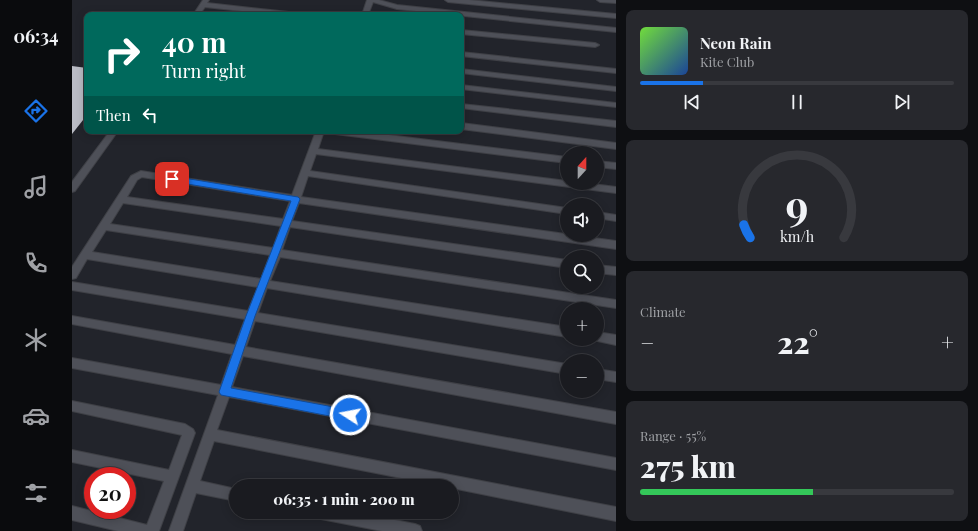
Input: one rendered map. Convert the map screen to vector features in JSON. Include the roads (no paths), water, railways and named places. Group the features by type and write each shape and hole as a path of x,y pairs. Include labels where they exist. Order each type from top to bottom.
{"lane":[{"path":"366,12 371,0 397,7 445,12"},
{"path":"448,0 616,16"},
{"path":"600,0 616,2"},
{"path":"198,12 205,2 277,12"},
{"path":"464,14 616,30"},
{"path":"464,32 595,45"},
{"path":"464,54 616,70"},
{"path":"464,71 616,89"},
{"path":"464,87 616,105"},
{"path":"464,106 616,124"},
{"path":"464,126 616,146"},
{"path":"72,189 112,134"},
{"path":"176,531 250,316 276,253 319,134"},
{"path":"359,134 560,159"},
{"path":"313,151 616,190"},
{"path":"604,165 616,166"},
{"path":"305,173 560,210"},
{"path":"72,275 134,178 141,174 296,199 616,244"},
{"path":"120,199 287,222 560,263"},
{"path":"604,216 616,218"},
{"path":"103,226 616,304"},
{"path":"85,255 560,331"},
{"path":"604,269 616,271"},
{"path":"72,286 560,368"},
{"path":"72,320 616,418"},
{"path":"604,338 616,340"},
{"path":"72,363 616,464"},
{"path":"604,375 616,377"},
{"path":"72,406 184,430 189,433 152,531"},
{"path":"210,434 616,514"},
{"path":"72,456 173,477"},
{"path":"191,486 229,494"},
{"path":"72,513 145,531"},
{"path":"356,519 415,531"}]}
